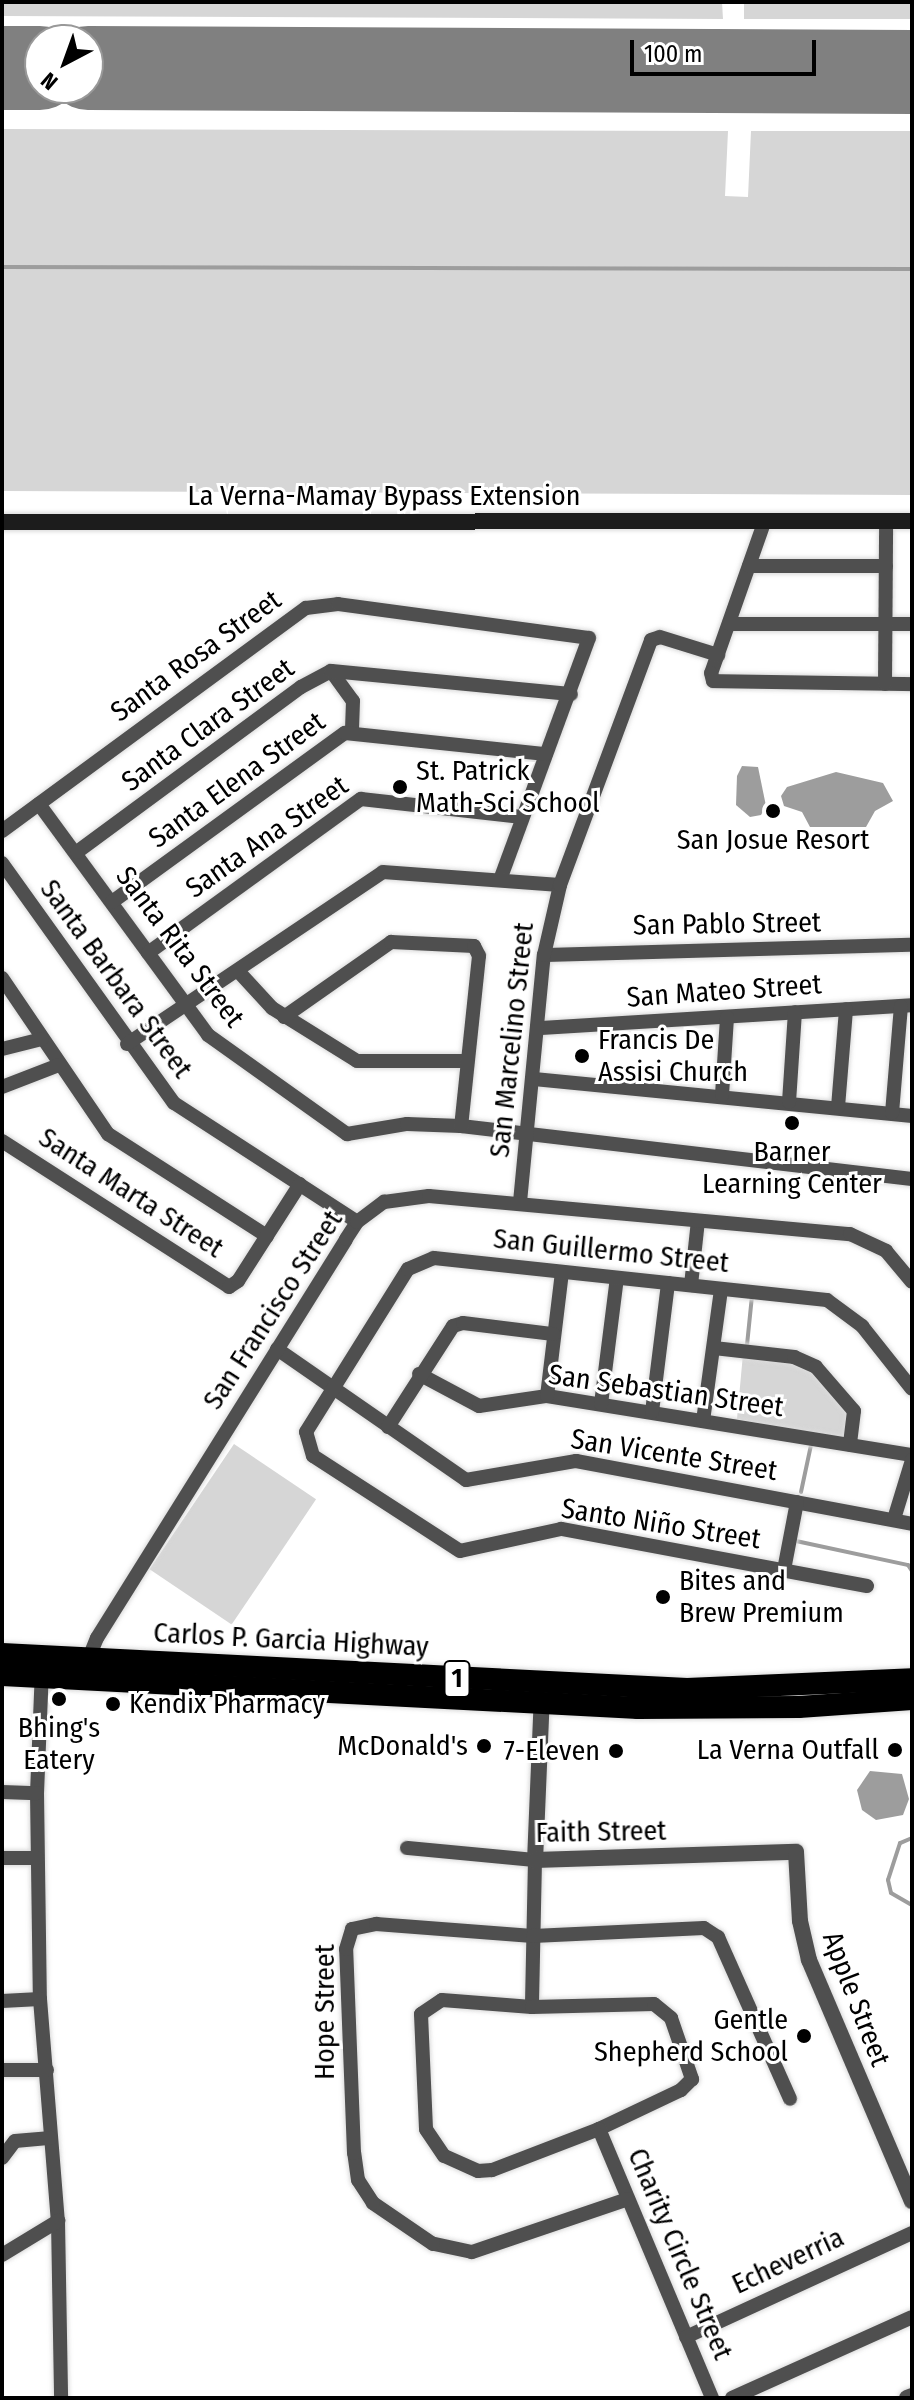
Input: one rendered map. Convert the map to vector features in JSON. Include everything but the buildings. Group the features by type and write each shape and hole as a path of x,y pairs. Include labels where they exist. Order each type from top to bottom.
{"highway":[{"name":"Carlos P. Garcia Highway","path":"2,1654 42,1667"},
{"name":"Carlos P. Garcia Highway","path":"2,1675 42,1667 542,1694 688,1699 912,1699"},
{"name":"Carlos P. Garcia Highway","path":"688,1699 912,1679"}],"main road":[{"name":"La Verna-Mamay Bypass Extension","path":"2,522 912,521"}],"street":[{"path":"765,520 718,655 713,681 912,684"},
{"path":"885,684 886,521"},
{"path":"749,566 886,566"},
{"name":"Santa Rosa Street","path":"2,831 316,604 589,638 571,694"},
{"path":"729,624 912,624"},
{"name":"San Marcelino Street","path":"520,1202 540,1028 544,955 560,885 651,640 660,637 718,655"},
{"path":"331,671 353,701 352,732"},
{"name":"Santa Clara Street","path":"77,852 301,687 331,671 571,694"},
{"path":"501,877 571,694"},
{"name":"Santa Elena Street","path":"112,902 339,736 352,732 546,754"},
{"name":"Santa Ana Street","path":"148,953 361,799 522,817"},
{"name":"Santa Rita Street","path":"39,804 215,1043 338,1130 361,1135 407,1124 461,1126 527,1137 912,1179"},
{"name":"Santa Barbara Street","path":"2,863 127,1044 183,1111 357,1222"},
{"path":"127,1044 383,872 501,877 560,885"},
{"path":"284,1017 391,942 477,949 461,1126"},
{"name":"San Pablo Street","path":"544,955 912,945"},
{"path":"238,971 284,1017 371,1064 465,1061"},
{"path":"2,978 108,1134 267,1236 300,1184"},
{"path":"892,1113 907,1006"},
{"name":"San Mateo Street","path":"540,1028 907,1006"},
{"path":"838,1107 846,1009"},
{"path":"789,1102 795,1012"},
{"path":"722,1095 727,1017"},
{"path":"2,1049 42,1039"},
{"path":"2,1087 59,1065"},
{"path":"534,1079 912,1116"},
{"name":"Santa Marta Street","path":"2,1141 233,1286 267,1236"},
{"name":"San Francisco Street","path":"86,1669 277,1349 357,1222 372,1209 401,1197 520,1202 850,1234 877,1245 909,1272"},
{"path":"691,1285 698,1221"},
{"name":"San Guillermo Street","path":"333,1388 415,1264 434,1258 691,1285 837,1305 862,1326 912,1389"},
{"path":"547,1396 562,1272"},
{"path":"601,1404 617,1278"},
{"path":"652,1412 668,1283"},
{"path":"703,1421 721,1289"},
{"path":"388,1427 445,1334 463,1323 553,1334"},
{"path":"714,1348 794,1357 816,1367 854,1411 850,1445"},
{"name":"San Vicente Street","path":"277,1349 466,1480 576,1461 912,1524"},
{"name":"San Sebastian Street","path":"419,1374 479,1406 547,1396 912,1457"},
{"name":"Santo Niño Street","path":"333,1388 306,1432 313,1456 452,1548 468,1551 561,1529 867,1586"},
{"path":"894,1519 912,1457"},
{"path":"784,1570 797,1502"},
{"path":"42,1667 37,1793 40,1999 58,2221 61,2398"},
{"path":"532,2007 542,1694"},
{"path":"2,1792 37,1793"},
{"name":"Faith Street","path":"407,1848 535,1860 796,1852"},
{"name":"Apple Street","path":"796,1852 800,1921 809,1960 912,2201"},
{"path":"2,1858 37,1858"},
{"name":"Hope Street","path":"628,2199 519,2239 454,2251 388,2216 363,2193 358,2180 346,1949 352,1929 376,1924 533,1936 704,1928 718,1937 790,2099"},
{"path":"2,2001 40,1999"},
{"path":"442,2000 532,2007 654,2004 671,2018 692,2079 681,2090 599,2129 492,2170 461,2165 432,2145 426,2129 421,2020 425,2008 442,2000"},
{"path":"2,2070 47,2070"},
{"name":"Charity Circle Street","path":"599,2129 712,2398"},
{"path":"2,2158 15,2141 51,2138"},
{"path":"2,2255 58,2221"},
{"name":"Echeverria","path":"686,2337 912,2233"},
{"path":"732,2398 912,2317"}],"shaded area":[{"path":"2,2 722,2 723,19 2,16"},
{"path":"744,2 912,2 912,19 744,19"},
{"path":"2,129 728,131 725,196 748,197 751,131 912,131 912,495 2,491"},
{"path":"742,766 758,767 766,806 761,815 750,817 736,805 737,776"},
{"path":"836,772 883,783 893,801 875,811 866,827 810,827 802,812 784,806 781,796 787,787"},
{"path":"743,1354 787,1360 811,1369 848,1410 847,1440 737,1419"},
{"path":"234,1444 316,1499 232,1625 150,1569"},
{"path":"870,1771 902,1774 909,1799 903,1815 876,1820 862,1810 857,1790"}],"waterway":[{"path":"2,267 912,269"},
{"path":"747,1345 752,1296"},
{"path":"801,1492 811,1445"},
{"path":"796,1541 908,1565 912,1571"},
{"path":"912,1838 900,1843 888,1880 891,1893 912,1905"}],"runway":[{"path":"2,68 24,68"},
{"path":"104,68 912,72"}],"place":[{"name":"St. Patrick Math-Sci School","path":"400,787"},
{"name":"San Josue Resort","path":"773,811"},
{"name":"Francis De Assisi Church","path":"582,1056"},
{"name":"Barner Learning Center","path":"792,1123"},
{"name":"Bites and Brew Premium","path":"663,1597"},
{"name":"Bhing's Eatery","path":"59,1699"},
{"name":"Kendix Pharmacy","path":"113,1704"},
{"name":"McDonald's","path":"484,1746"},
{"name":"La Verna Outfall","path":"895,1750"},
{"name":"7-Eleven","path":"616,1751"},
{"name":"Gentle Shepherd School","path":"804,2036"}]}
